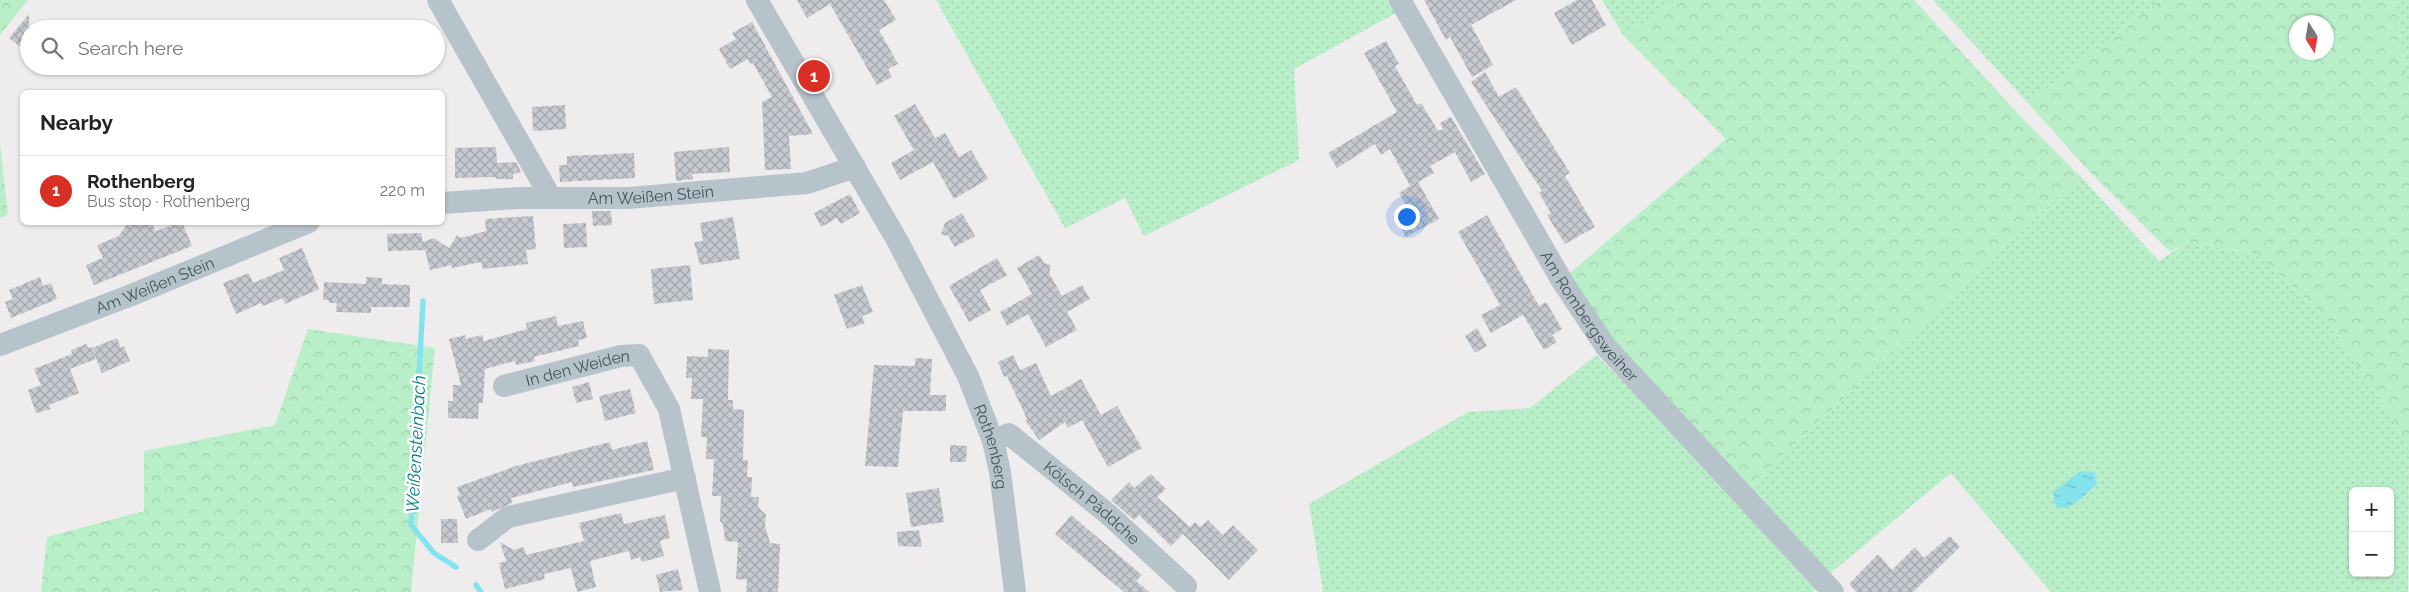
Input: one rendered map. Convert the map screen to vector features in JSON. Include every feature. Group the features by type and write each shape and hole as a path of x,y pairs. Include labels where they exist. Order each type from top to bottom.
{"street":[{"path":"438,0 551,198"},
{"name":"Rothenberg","path":"757,0 896,240 968,376 993,441 1000,472 1015,592"},
{"name":"Am Rombergsweiher","path":"1400,0 1566,287 1606,347 1832,592"},
{"name":"Am Weißen Stein","path":"445,203 551,198 628,198 807,183 855,167"},
{"name":"Am Weißen Stein","path":"0,345 129,296 302,225"},
{"name":"In den Weiden","path":"504,386 622,356 638,355 668,409 710,592"},
{"name":"Kölsch Päddche","path":"993,441 1010,434 1108,514 1186,586"},
{"path":"478,540 508,517 685,478"}],"green space":[{"path":"0,0 28,0 0,35"},
{"path":"936,0 1388,0 1396,13 1294,69 1299,160 1144,236 1125,198 1065,228"},
{"path":"1602,0 1677,0 1624,36"},
{"path":"1677,0 1914,0 2020,116 2080,176 1748,488 1615,344 1570,273 1726,139 1624,36"},
{"path":"1933,0 2160,0 2028,103"},
{"path":"2160,0 2395,0 2409,90 2409,450 2389,413 2324,316 2258,255 2188,242 2170,252 2087,169 2028,103"},
{"path":"2395,0 2409,0 2409,90"},
{"path":"0,143 8,215 0,218"},
{"path":"2080,176 2159,261 2188,242 2258,255 2324,316 2389,413 2409,450 2408,592 2051,592 1951,473 1826,577 1748,488"},
{"path":"308,329 435,348 411,592 41,592 47,537 144,511 144,451 275,425"},
{"path":"1596,355 1674,432 1817,589 1812,592 1323,592 1309,504 1468,412 1530,408"}],"water":[{"path":"2090,471 2095,474 2097,484 2074,504 2058,508 2054,501 2054,491 2079,472"}],"building":[{"path":"797,0 884,0 896,20 879,30 898,64 888,69 892,77 877,85 830,4 807,18"},
{"path":"1424,0 1516,0 1471,25 1493,65 1472,77 1450,37 1446,40"},
{"path":"1577,0 1592,0 1606,25 1572,45 1554,13"},
{"path":"752,22 813,134 789,136 791,169 765,170 762,102 772,97 753,63 750,64 748,59 730,69 719,49 736,39 732,33"},
{"path":"20,25 20,47 9,38"},
{"path":"1386,41 1399,64 1395,66 1417,105 1421,103 1438,131 1443,129 1440,123 1451,117 1485,174 1471,182 1455,152 1430,166 1434,173 1418,182 1439,219 1406,237 1394,216 1407,208 1399,193 1410,186 1390,149 1381,155 1375,144 1337,168 1328,153 1397,112 1364,53"},
{"path":"1485,72 1499,97 1516,87 1570,173 1565,176 1595,227 1565,244 1547,215 1551,213 1539,193 1542,191 1471,82"},
{"path":"915,104 935,138 945,133 959,157 971,150 988,179 954,199 933,162 900,180 891,163 914,150 894,116"},
{"path":"565,105 566,129 533,131 532,107"},
{"path":"496,147 497,163 516,162 521,172 513,174 513,179 496,179 496,177 455,178 455,148"},
{"path":"729,147 730,172 692,174 693,179 676,181 674,152"},
{"path":"634,153 635,178 560,182 559,165 567,165 567,156"},
{"path":"850,194 860,213 841,224 837,218 821,227 814,213"},
{"path":"592,211 611,211 612,225 593,226"},
{"path":"962,213 975,236 955,247 948,236 941,234 945,223"},
{"path":"1487,215 1539,306 1546,302 1562,329 1552,335 1557,342 1544,350 1523,315 1491,333 1481,315 1500,305 1458,232"},
{"path":"533,216 536,249 526,250 528,264 483,269 481,262 452,268 451,265 430,270 425,250 388,251 387,234 421,233 423,242 434,238 449,248 457,235 461,238 486,231 485,219"},
{"path":"733,217 740,259 700,265 694,242 703,241 700,223"},
{"path":"586,223 587,247 564,248 563,224"},
{"path":"126,225 153,225 155,231 173,225 183,225 192,246 94,285 86,265 103,258 97,245 119,236"},
{"path":"302,248 319,289 285,304 283,298 263,306 261,303 236,314 223,283 249,273 253,283 284,270 279,258"},
{"path":"1039,255 1044,263 1051,265 1049,273 1062,296 1082,285 1090,299 1067,312 1077,330 1046,347 1028,314 1007,326 1000,312 1032,294 1017,268"},
{"path":"997,258 1007,275 980,290 991,310 969,322 949,286"},
{"path":"690,265 693,300 654,304 651,269"},
{"path":"40,277 43,286 51,283 57,299 11,318 5,302 13,299 9,290"},
{"path":"366,277 382,278 382,284 410,285 410,307 371,307 371,313 336,312 337,303 329,303 329,300 323,300 324,282 366,284"},
{"path":"862,285 873,312 862,316 865,323 847,329 834,295"},
{"path":"556,316 558,326 583,321 587,338 578,340 579,346 534,357 535,361 516,365 515,361 485,369 483,403 479,403 478,419 448,418 448,401 453,401 453,385 461,385 449,339 465,335 466,339 482,335 484,341 527,329 526,323"},
{"path":"1477,328 1487,346 1475,353 1465,336"},
{"path":"117,338 121,348 124,346 130,361 102,373 92,348"},
{"path":"86,344 88,348 91,347 96,359 70,369 79,393 49,405 51,409 36,413 28,390 41,385 34,369 72,354 71,350"},
{"path":"708,349 729,350 728,400 733,400 733,409 744,410 743,460 748,460 747,477 752,477 751,497 759,497 758,507 766,515 765,526 770,543 780,544 778,592 746,592 747,580 736,579 738,542 725,541 723,524 720,521 721,496 712,496 714,459 706,459 707,437 701,437 703,399 691,399 692,378 686,378 687,356 708,357"},
{"path":"1013,355 1020,370 1036,363 1051,396 1081,379 1101,415 1117,406 1142,448 1108,467 1082,420 1068,428 1065,422 1039,440 1025,420 1027,419 1007,376 1011,374 1004,377 998,362"},
{"path":"915,358 932,359 930,395 946,395 946,411 903,411 898,467 865,466 874,365 915,366"},
{"path":"589,382 593,399 576,403 572,387"},
{"path":"630,389 636,413 605,421 599,396"},
{"path":"647,441 654,470 573,487 572,482 511,498 512,503 492,512 491,509 466,519 457,496 460,495 457,487 516,466 610,442 612,450"},
{"path":"950,445 967,446 966,462 950,462"},
{"path":"1151,474 1166,489 1157,497 1190,527 1195,522 1200,527 1208,520 1223,535 1233,525 1258,550 1229,580 1183,534 1171,546 1139,515 1134,520 1111,500 1129,482 1134,488"},
{"path":"939,488 944,522 911,527 906,493"},
{"path":"621,513 624,524 665,515 670,538 660,541 664,556 642,562 640,557 631,560 629,551 590,561 596,587 577,592 571,568 544,574 545,579 505,589 499,563 506,561 500,542 514,550 524,547 526,555 584,541 579,523"},
{"path":"1071,515 1142,575 1136,581 1149,592 1124,592 1055,534"},
{"path":"441,519 457,519 458,543 441,543"},
{"path":"919,530 922,547 898,546 897,532"},
{"path":"1950,536 1960,547 1913,592 1856,592 1849,584 1878,554 1892,570 1915,547 1924,558"},
{"path":"678,569 683,590 660,592 656,575"}],"waterway":[{"name":"Weißensteinbach","path":"423,301 411,525 434,553 456,567"},
{"name":"Weißensteinbach","path":"476,585 481,592"}],"place":[{"name":"Rothenberg","path":"814,76"}]}
